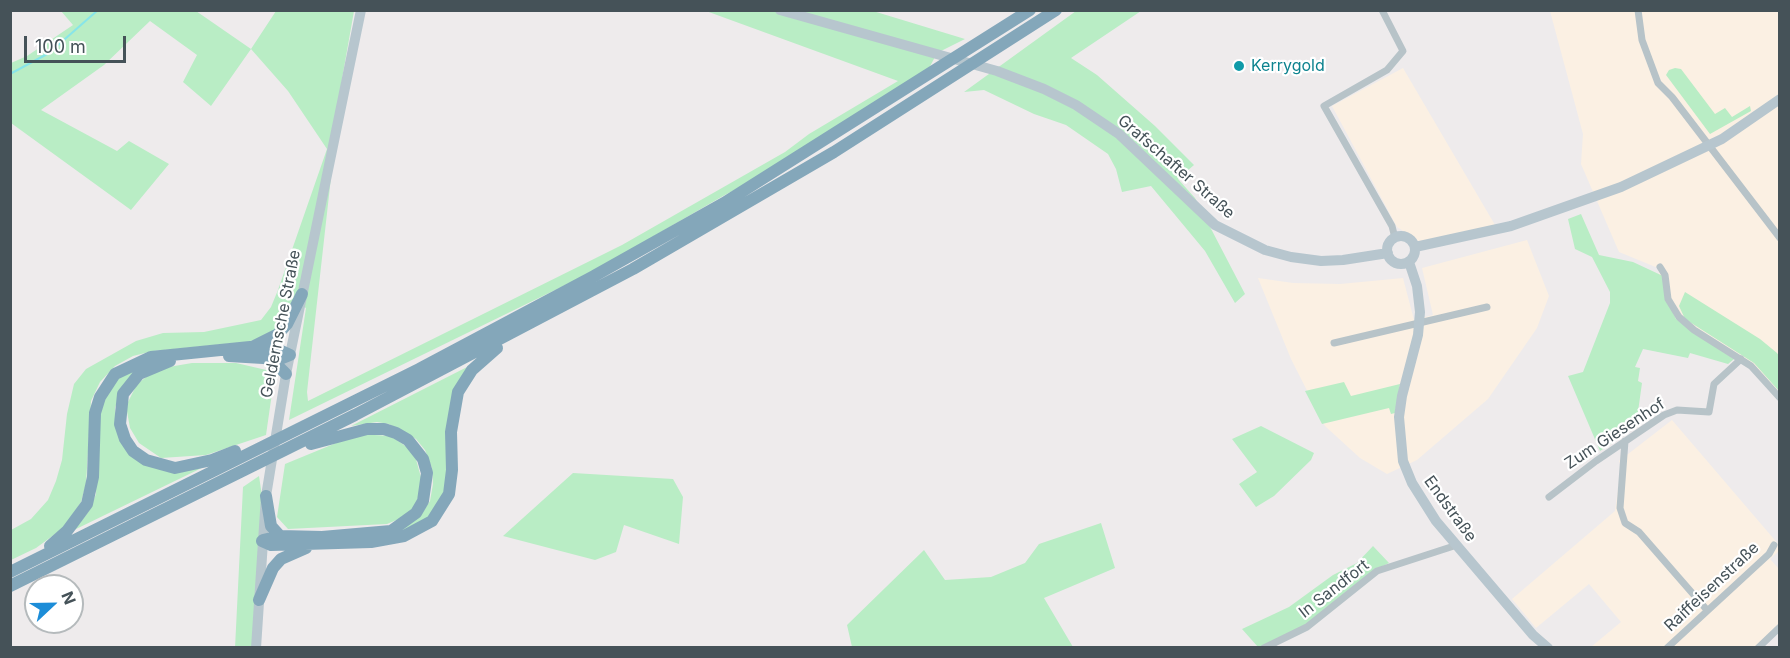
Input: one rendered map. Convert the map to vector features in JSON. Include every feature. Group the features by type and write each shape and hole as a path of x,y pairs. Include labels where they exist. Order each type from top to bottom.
{"highway":[{"path":"10,572 419,369 714,208 1030,10"},
{"path":"10,586 517,332 702,230 834,152 1056,10"},
{"path":"250,347 278,334 287,324 302,294"},
{"path":"262,541 271,545 319,545 390,539 413,533 432,521 449,494 452,470 452,421 458,392 472,370 517,332"},
{"path":"25,564 67,531 87,504 93,477 95,413 100,397 115,374 151,357 250,347 279,350 290,355"},
{"path":"263,445 248,446 190,466 159,466 134,451 125,439 119,409 123,394 130,382 139,374 163,362 210,356 271,359 290,355"},
{"path":"271,359 286,374"},
{"path":"262,541 280,536 322,537 391,531 416,513 427,487 427,473 417,449 408,440 384,429 351,431 281,452"},
{"path":"266,496 271,526 280,536"},
{"path":"259,600 273,568 281,560 319,545"}],"street":[{"name":"Geldernsche Straße","path":"256,648 268,480 286,374 361,10"},
{"name":"Grafschafter Straße","path":"780,10 997,70 1044,89 1076,105 1119,134 1161,171 1215,225 1265,250 1291,257 1321,261 1388,253"},
{"path":"1382,10 1403,51 1387,70 1324,106 1392,226 1395,238"},
{"path":"1638,10 1642,39 1658,83 1672,97 1779,238"},
{"path":"1415,247 1511,226 1621,187 1707,146 1751,120 1779,99"},
{"path":"1395,238 1408,238 1415,247 1414,256 1409,262 1398,264 1389,258 1389,244 1395,238"},
{"name":"Endstraße","path":"1409,262 1419,297 1420,323 1399,417 1403,461 1423,502 1456,545 1533,635 1548,648"},
{"path":"1660,267 1665,275 1668,299 1679,317 1694,330 1751,366 1779,398"},
{"path":"1334,343 1487,307"},
{"name":"Zum Giesenhof","path":"1548,497 1664,415 1677,410 1709,412 1714,384 1741,359"},
{"path":"1625,441 1620,508 1624,523 1639,532 1707,610"},
{"name":"In Sandfort","path":"1264,648 1314,623 1377,571 1456,545"},
{"name":"Raiffeisenstraße","path":"1667,648 1769,554 1774,545"},
{"path":"1758,648 1779,627"}],"shaded area":[{"path":"1550,11 1779,11 1779,397 1751,366 1694,330 1664,300 1658,268 1619,252 1581,164 1583,134"},
{"path":"1403,68 1495,225 1420,242 1397,227 1332,106"},
{"path":"1527,240 1549,296 1537,328 1488,399 1417,460 1387,474 1360,458 1325,426 1291,359 1258,278 1293,283 1340,284 1403,278 1414,320 1433,315 1422,268"},
{"path":"1672,420 1779,545 1779,551 1770,559 1779,569 1779,625 1757,647 1591,647 1621,622 1589,584 1536,628 1512,599 1615,511 1621,467 1619,461"}],"green space":[{"path":"61,11 196,11 251,49 211,106 183,82 197,55 150,21 104,65 41,110 117,151 129,141 169,164 131,210 11,123 11,63 27,56 73,25"},
{"path":"276,11 354,11 342,79 307,392 308,401 622,245 785,152 809,134 898,81 706,11 873,11 965,39 937,53 925,76 821,144 723,196 592,272 289,420 306,308 292,301 280,327 265,337 247,342 153,351 133,356 115,366 100,382 91,401 86,484 81,502 66,526 36,548 11,560 11,530 31,519 48,500 56,481 62,460 67,414 74,384 86,369 136,341 163,333 204,332 261,320 271,307 327,149 288,91 251,49"},
{"path":"1076,11 1141,11 1071,58 1097,75 1155,126 1194,165 1178,179 1195,198 1245,294 1235,303 1205,251 1151,186 1122,192 1116,169 1108,154 1066,125 1034,114 984,90 964,92"},
{"path":"1681,69 1715,114 1725,108 1732,117 1750,106 1751,111 1710,134 1666,75 1669,70"},
{"path":"1581,214 1599,255 1633,262 1663,276 1665,295 1676,319 1734,359 1728,364 1690,353 1688,358 1643,349 1635,367 1640,368 1638,381 1642,383 1636,426 1600,451 1568,376 1583,372 1610,303 1610,292 1592,257 1575,249 1568,219"},
{"path":"1685,292 1760,339 1777,353 1779,356 1779,391 1754,363 1685,319 1679,306"},
{"path":"192,363 236,363 275,372 266,435 206,455 161,458 139,443 130,428 126,406 137,384 157,369"},
{"path":"140,364 119,396 115,408 117,429 159,469 214,462 74,530 89,511 96,494 97,432 102,397 119,376"},
{"path":"473,364 465,372 445,494 436,512 421,524 397,532 420,516 430,501 433,484 432,468 425,450 416,439 389,424 377,422 351,426"},
{"path":"1344,382 1351,396 1400,384 1395,413 1391,414 1389,408 1322,424 1305,391"},
{"path":"1261,426 1314,453 1311,460 1274,496 1256,507 1239,484 1257,472 1232,439"},
{"path":"358,434 391,436 414,452 422,481 416,505 406,516 387,524 288,529 277,517 285,464"},
{"path":"573,473 673,479 683,497 679,544 624,525 616,552 595,560 503,536"},
{"path":"259,476 262,496 253,647 235,648 243,487"},
{"path":"1101,523 1115,568 1044,598 1073,647 852,647 847,625 924,550 945,580 991,577 1025,563 1039,544"},
{"path":"1373,546 1389,563 1375,570 1311,623 1261,647 1258,647 1242,629 1289,607 1333,575 1357,563"}],"waterway":[{"path":"10,74 49,53 98,10"}],"place":[{"name":"Kerrygold","path":"1239,66"}]}
